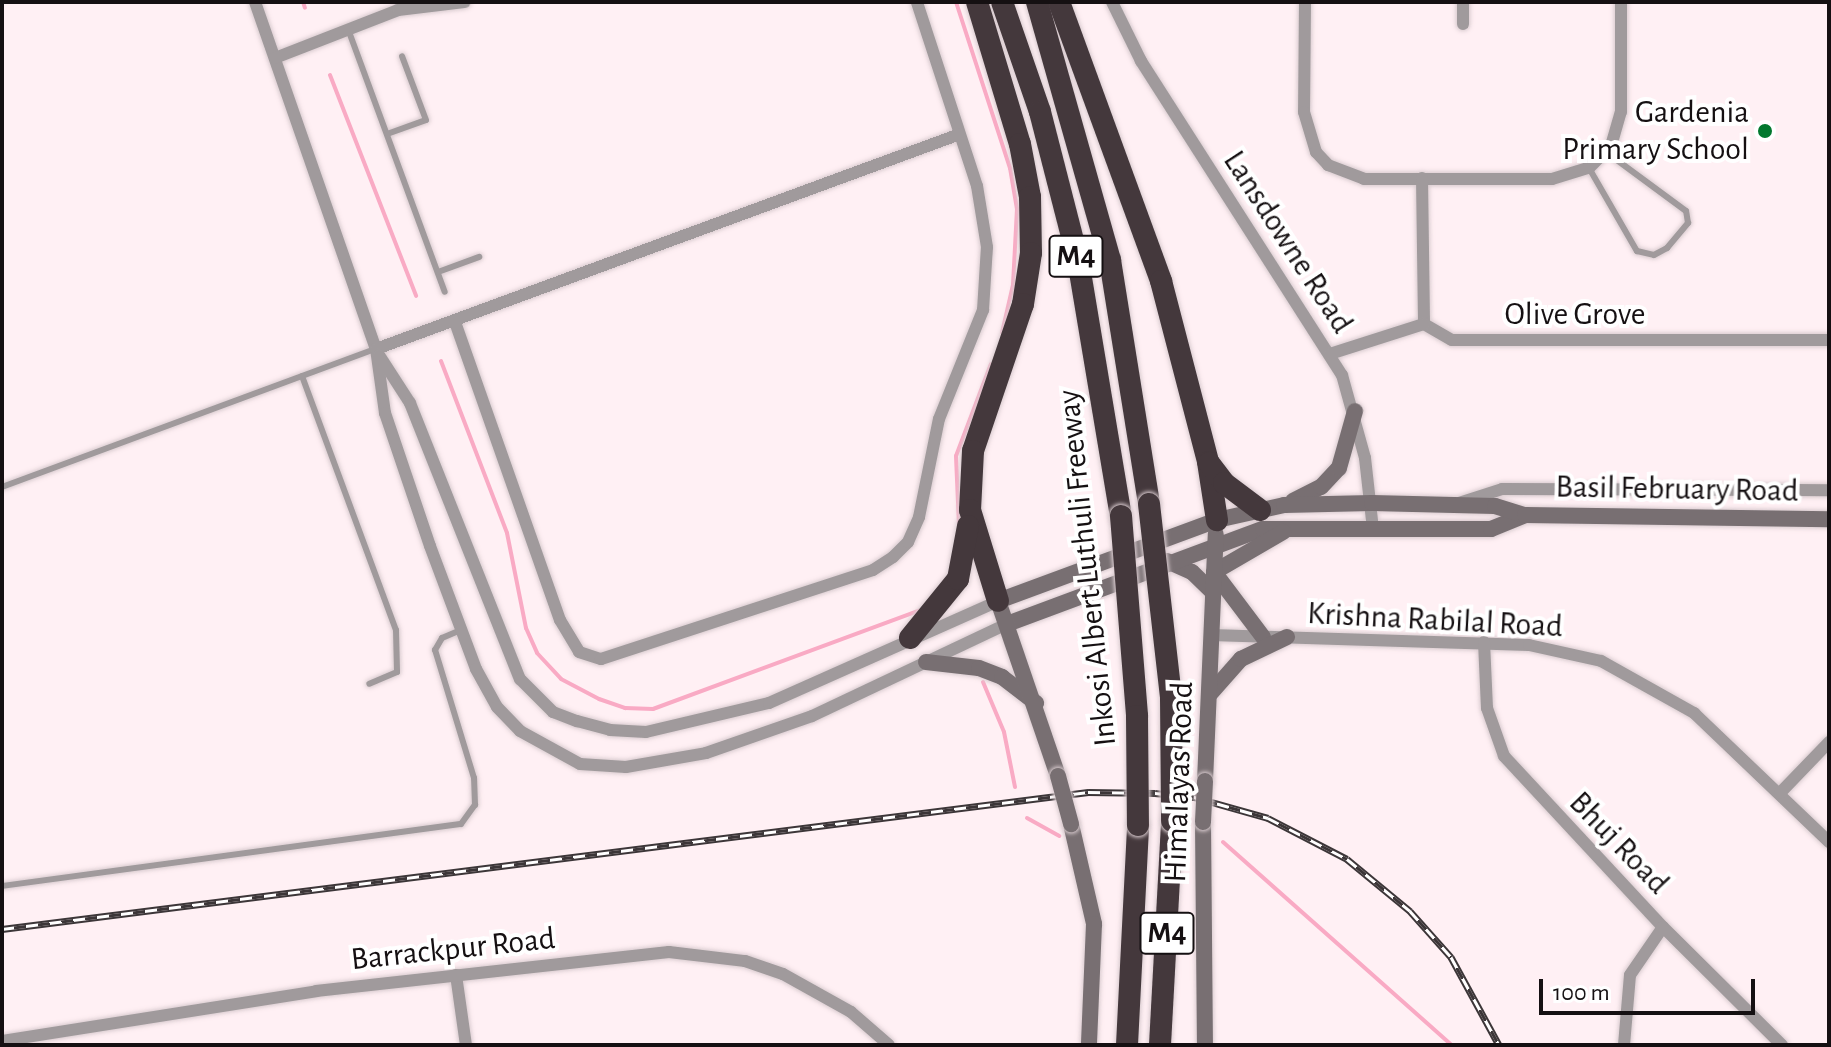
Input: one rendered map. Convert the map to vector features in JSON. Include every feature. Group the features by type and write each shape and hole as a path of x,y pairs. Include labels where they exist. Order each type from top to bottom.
{"highway":[{"path":"910,638 958,579 970,510 973,451 1023,304 1031,253 1030,197 1020,144 977,2"},
{"name":"Inkosi Albert Luthuli Freeway","path":"1002,2 1040,112 1078,260 1121,516 1137,716 1138,825 1127,1045"},
{"name":"Inkosi Albert Luthuli Freeway","path":"1037,2 1110,260 1149,504 1171,698 1172,821 1160,1045"},
{"path":"1059,2 1161,281 1208,462 1217,520"},
{"path":"1208,462 1224,483 1260,510"},
{"path":"970,510 998,601"}],"street":[{"path":"255,2 376,349 385,413 461,630 497,707 520,731 580,764 611,766 706,753 812,716 1007,624"},
{"path":"275,58 398,10 465,2"},
{"path":"455,322 560,620 579,652 601,659 873,570 908,542 919,517 939,419 983,310 987,247 977,186 917,2"},
{"name":"Lansdowne Road","path":"1112,2 1149,74 1330,354 1355,411 1372,503 1373,529"},
{"path":"1305,2 1304,112 1316,152 1345,174 1552,179 1589,168 1606,152 1621,112 1621,2"},
{"path":"1463,2 1463,24"},
{"path":"376,349 960,134"},
{"path":"1330,354 1424,324 1422,178"},
{"name":"Olive Grove","path":"1424,324 1452,340 1829,340"},
{"path":"376,349 410,403 520,679 553,712 610,730 646,732 692,724 769,703 998,601 1037,704 1071,824 1094,924 1089,1045"},
{"path":"1284,505 1321,487 1339,468 1355,411"},
{"path":"1459,503 1502,489 1829,490"},
{"name":"Basil February Road","path":"998,601 1217,520 1284,505 1459,503 1495,506 1525,515 1829,519"},
{"name":"Basil February Road","path":"1007,624 1215,543 1263,529 1491,529 1525,515"},
{"name":"Himalayas Road","path":"1205,1045 1203,822 1217,520"},
{"path":"1263,637 1214,572 1292,528"},
{"path":"1167,561 1187,568 1213,592"},
{"name":"Krishna Rabilal Road","path":"1211,635 1484,642 1564,651 1631,674 1694,713 1829,842"},
{"path":"1209,696 1241,659 1287,637"},
{"name":"Bhuj Road","path":"1484,642 1487,708 1504,756 1663,927 1782,1045"},
{"path":"926,662 959,663 990,672 1037,704"},
{"path":"1780,793 1829,742"},
{"path":"1624,1045 1630,975 1663,927"},
{"name":"Barrackpur Road","path":"10,1042 316,991 638,953 706,954 783,974 851,1012 889,1045"},
{"path":"456,975 466,1045"}],"lane":[{"path":"348,29 445,292"},
{"path":"387,134 426,120 402,56"},
{"path":"1589,168 1637,251 1654,255 1667,248 1688,223 1686,211 1606,152"},
{"path":"438,272 479,257"},
{"path":"2,487 376,349"},
{"path":"302,376 396,630 397,672 369,684"},
{"path":"2,886 461,824 475,805 474,778 435,650 442,638 461,630"}],"waterway":[{"path":"303,2 305,8"},
{"path":"956,2 1010,168 1017,209 1013,285 1002,333"},
{"path":"330,75 416,296"},
{"path":"441,361 507,533 526,628 537,653 561,679 599,699 625,708 653,709 920,610"},
{"path":"959,525 956,456 991,364"},
{"path":"983,682 1004,732 1015,787"},
{"path":"1027,818 1059,836"},
{"path":"1223,842 1452,1045"}],"railway":[{"path":"2,929 1088,792 1155,793 1194,797 1268,818 1347,859 1410,911 1451,957 1499,1045"}],"place":[{"name":"Gardenia Primary School","path":"1765,131"}]}
